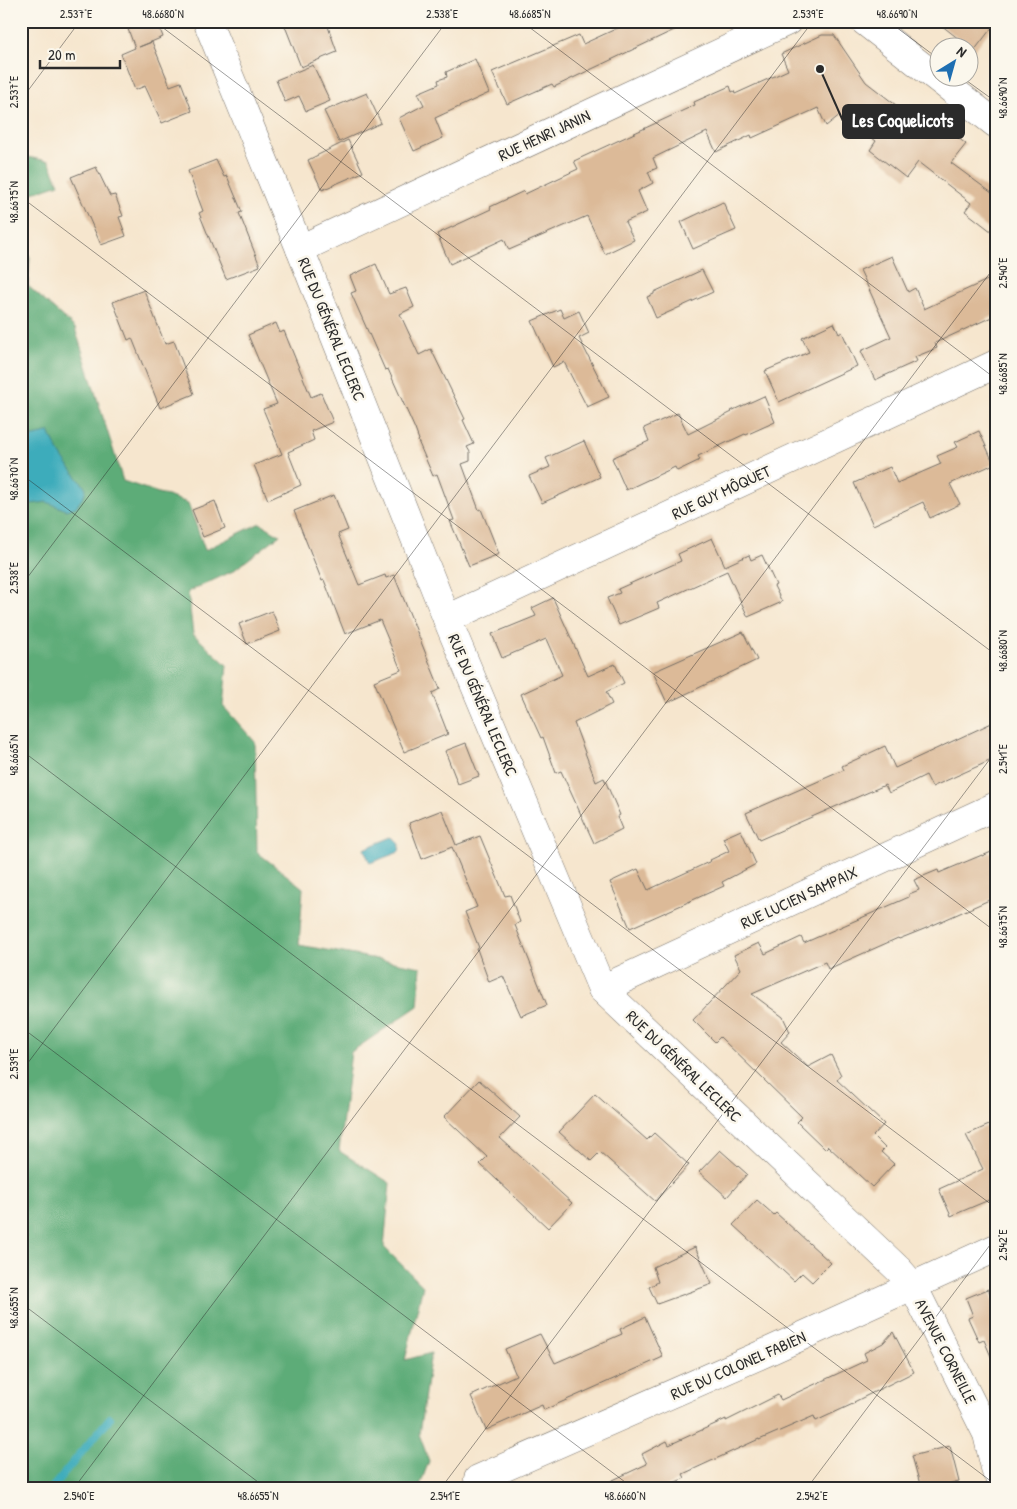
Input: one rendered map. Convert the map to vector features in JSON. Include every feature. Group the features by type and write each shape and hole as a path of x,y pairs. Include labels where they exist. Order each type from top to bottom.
{"street":[{"name":"RUE DU GÉNÉRAL LECLERC","path":"206,21 300,249 447,619 602,989 892,1263 913,1286"},
{"name":"RUE HENRI JANIN","path":"300,249 788,21"},
{"path":"864,21 996,124"},
{"name":"RUE GUY MÔQUET","path":"447,619 996,364"},
{"name":"RUE LUCIEN SAMPAIX","path":"602,989 996,806"},
{"name":"RUE DU COLONEL FABIEN","path":"478,1479 767,1352 996,1248"},
{"name":"AVENUE CORNEILLE","path":"913,1286 988,1434 996,1472"}],"green space":[{"path":"21,156 49,161 59,184 21,197"},
{"path":"21,247 30,257 28,286 75,328 123,481 188,503 205,550 260,523 280,535 233,571 188,592 193,634 227,665 223,706 255,742 257,852 303,888 299,945 421,967 418,1006 351,1052 339,1151 390,1183 384,1247 423,1286 405,1360 431,1353 419,1434 429,1461 419,1488 21,1488"}],"water":[{"path":"49,431 60,454 86,488 84,496 76,507 66,510 47,502 21,505 21,439"},
{"path":"393,837 400,844 399,852 370,863 364,849"}],"building":[{"path":"125,21 157,21 163,37 139,47 152,42 170,86 181,82 192,111 162,123 145,86 135,90 121,54 135,48"},
{"path":"283,21 326,21 337,52 301,67"},
{"path":"633,21 693,21 554,87 552,84 507,104 492,72 579,35 583,44"},
{"path":"936,21 996,21 980,43 980,38 958,38"},
{"path":"822,35 834,35 866,82 901,109 902,107 941,134 945,128 966,144 951,163 996,196 996,235 965,211 971,203 918,162 906,178 870,150 876,141 841,114 826,126 818,108 752,138 751,135 716,152 707,132 653,158 657,168 648,172 653,183 638,191 647,212 625,222 634,240 605,254 587,216 509,250 504,239 450,264 437,234 491,209 490,207 524,191 525,194 578,169 574,161 695,105 694,102 730,86 735,94 788,70 781,54"},
{"path":"475,59 489,93 435,118 443,138 414,151 399,118 424,105 418,93 439,84 438,80 447,77 446,72"},
{"path":"313,65 330,101 306,111 299,96 285,102 276,80"},
{"path":"367,93 381,123 339,142 324,111"},
{"path":"348,140 363,172 322,190 308,160"},
{"path":"216,160 224,177 227,176 242,212 239,213 260,266 226,279 199,213 203,211 188,171"},
{"path":"96,167 110,196 115,195 123,216 119,217 126,236 101,245 71,177"},
{"path":"723,202 736,230 693,249 681,222"},
{"path":"892,256 908,292 915,288 924,309 996,276 996,315 935,343 937,348 915,357 917,361 875,380 861,351 891,337 860,270"},
{"path":"376,264 389,294 406,288 414,307 400,314 419,355 431,349 465,419 463,420 474,444 467,447 470,452 470,461 462,464 479,510 481,509 499,554 469,566 450,521 454,520 437,474 433,476 415,429 388,369 385,370 351,293 356,291 350,276"},
{"path":"702,270 713,292 656,318 647,297"},
{"path":"144,290 165,344 174,341 194,394 160,408 132,338 128,340 113,302"},
{"path":"560,309 564,318 579,311 589,333 579,338 609,397 587,407 564,362 553,367 532,321"},
{"path":"276,323 280,333 284,331 311,397 321,393 333,422 311,431 314,440 288,452 301,485 268,500 254,465 282,454 263,409 277,404 248,335"},
{"path":"834,323 839,334 842,332 857,366 779,402 765,371 809,352 802,338"},
{"path":"764,396 775,422 698,456 700,460 677,471 675,467 626,490 612,458 649,441 644,428 678,413 688,434"},
{"path":"979,431 994,464 950,484 960,504 930,518 923,502 873,525 854,483 890,467 897,483 941,464 937,456 958,447 955,442"},
{"path":"584,441 600,477 542,503 529,476 550,467 546,458"},
{"path":"334,495 348,530 338,534 359,585 385,575 386,578 394,575 440,689 432,693 448,734 404,752 374,681 401,670 380,620 345,634 294,511"},
{"path":"215,501 225,528 203,537 192,510"},
{"path":"712,538 725,566 749,555 751,560 762,555 782,602 748,617 727,571 657,603 659,608 619,625 607,598 620,593 618,589 681,561 678,554"},
{"path":"553,598 588,676 615,664 624,683 606,692 612,704 574,723 596,782 604,778 620,815 617,817 622,829 594,843 561,771 556,773 543,737 541,738 521,694 562,675 546,639 502,658 492,634 536,616 532,608"},
{"path":"272,611 280,631 247,644 239,624"},
{"path":"743,632 757,660 667,703 653,672"},
{"path":"996,721 996,758 932,787 926,775 889,793 885,785 759,840 746,813 844,770 842,766 885,746 895,768"},
{"path":"466,743 479,776 458,784 445,751"},
{"path":"442,810 456,845 480,836 505,896 510,895 520,922 515,925 547,1005 521,1016 503,976 489,982 477,949 479,948 465,912 477,907 452,847 422,859 409,823"},
{"path":"741,830 756,864 722,882 724,886 630,928 610,882 638,869 648,890 729,851 723,838"},
{"path":"996,850 996,897 828,969 825,962 752,994 783,1017 790,1032 781,1042 808,1067 831,1055 841,1075 837,1080 884,1124 873,1136 885,1148 881,1152 894,1164 872,1187 828,1146 825,1149 797,1122 802,1117 720,1037 715,1042 693,1020 741,969 734,955 759,943 765,954 801,937 804,943 909,897 909,894 919,890 914,880 938,870 939,873"},
{"path":"479,1080 520,1117 500,1138 572,1203 548,1228 480,1164 487,1157 444,1117"},
{"path":"595,1094 647,1140 654,1133 689,1165 655,1201 600,1152 591,1161 559,1132"},
{"path":"996,1122 996,1197 951,1216 939,1189 983,1169 966,1135"},
{"path":"720,1150 747,1174 727,1197 699,1172"},
{"path":"757,1200 774,1215 776,1213 831,1263 812,1282 802,1273 794,1281 733,1225"},
{"path":"695,1247 712,1284 657,1304 649,1287 658,1282 653,1267"},
{"path":"988,1289 996,1305 996,1368 984,1340 979,1342 968,1318 973,1316 966,1298"},
{"path":"645,1317 663,1357 544,1410 542,1405 486,1430 471,1396 516,1375 505,1349 540,1334 555,1363 622,1334 620,1329"},
{"path":"893,1332 914,1372 855,1403 816,1421 814,1416 759,1439 683,1474 685,1478 662,1488 596,1488 647,1464 642,1454 667,1441 669,1445 726,1419 726,1421 778,1395 781,1400 867,1360 864,1353 883,1343"},
{"path":"950,1446 959,1482 936,1488 921,1488 912,1456"}],"waterway":[{"path":"52,1488 110,1418"}],"place":[{"name":"Les Coquelicots","path":"820,69"}]}
